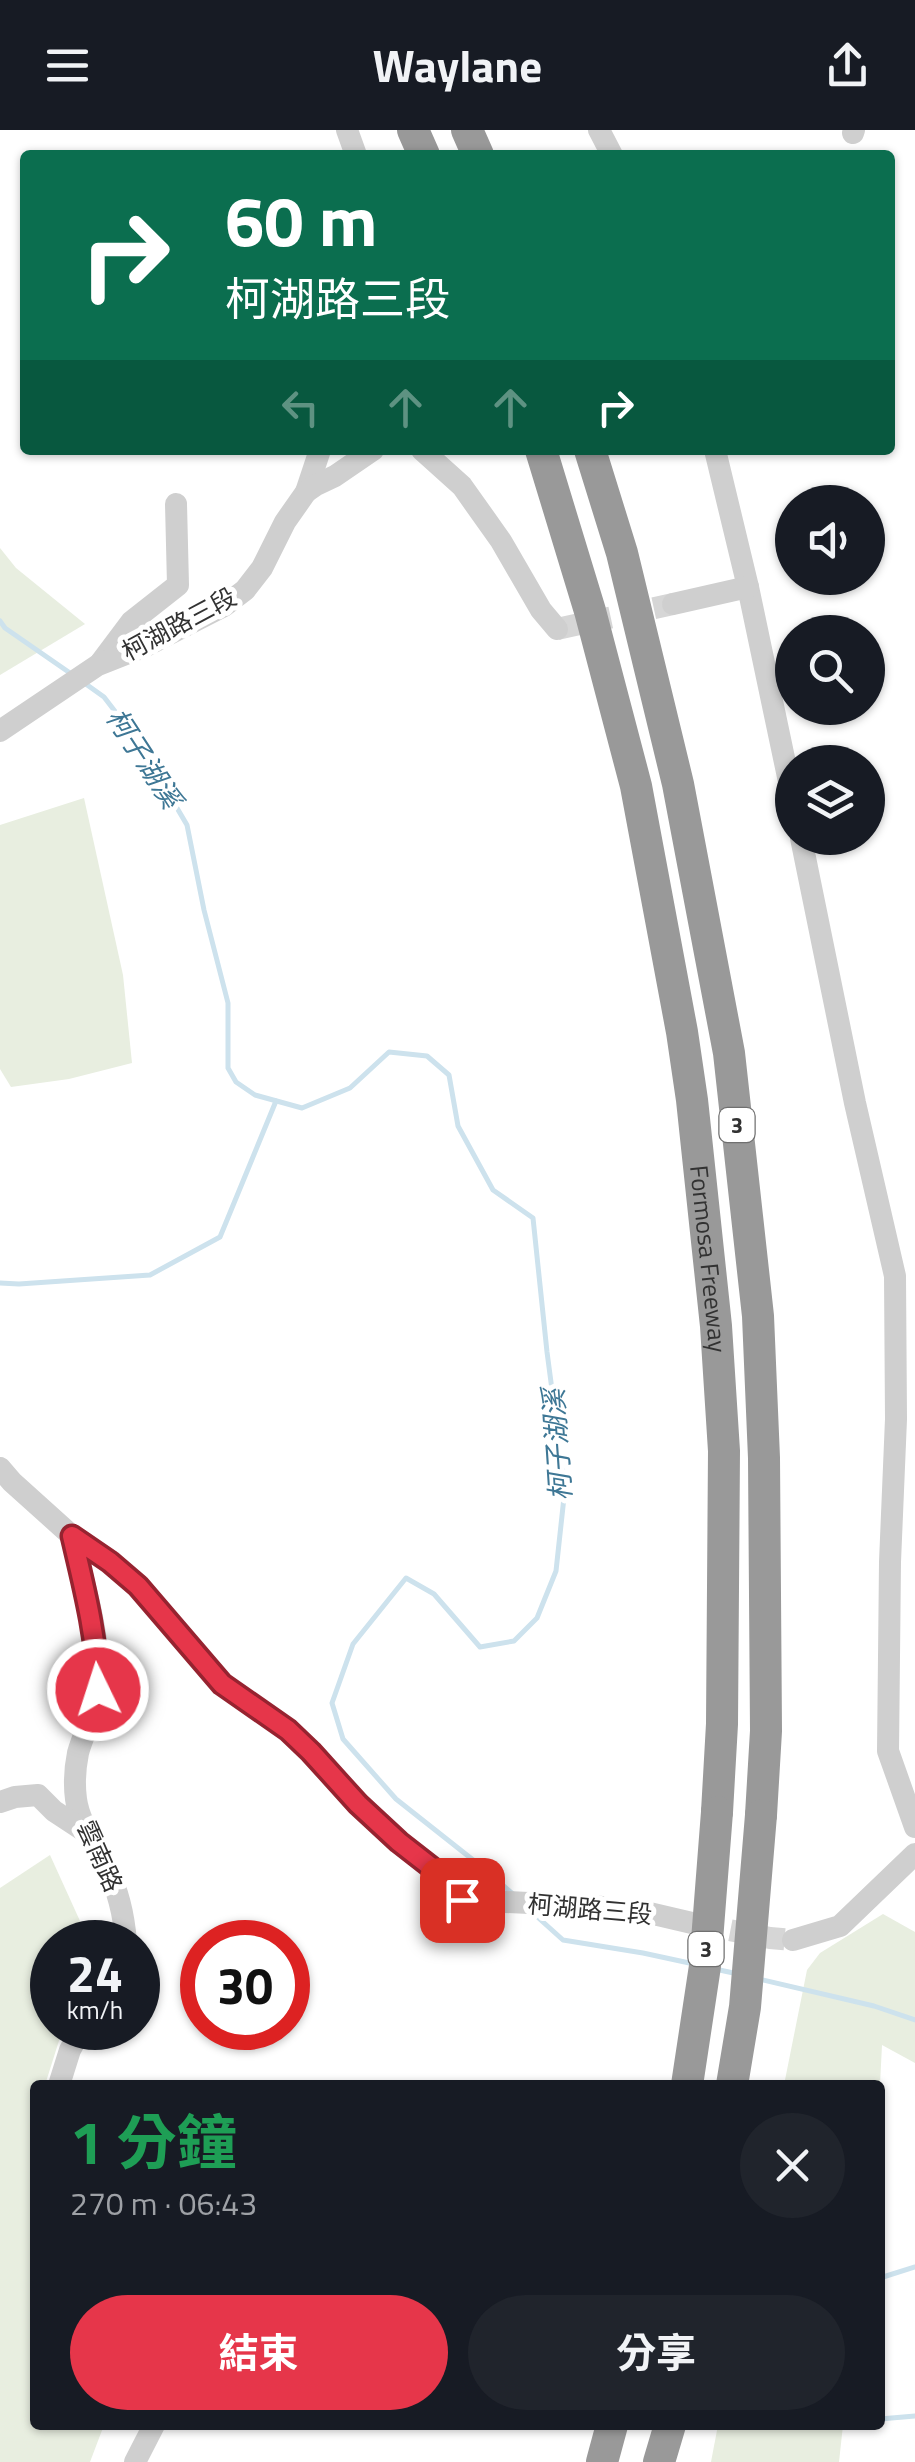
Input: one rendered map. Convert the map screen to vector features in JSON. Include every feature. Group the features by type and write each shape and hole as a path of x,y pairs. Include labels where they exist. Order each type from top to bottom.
{"highway":[{"name":"Formosa Freeway","path":"543,455 590,611 636,786 682,1032 716,1326 724,1451 722,1724 704,1966 689,2080"},
{"name":"Formosa Freeway","path":"592,455 622,552 678,784 729,1052 758,1316 764,1458 766,1731 745,2007 733,2080"},
{"path":"602,2462 611,2430"},
{"path":"659,2462 669,2430"}],"street":[{"path":"306,492 318,455"},
{"name":"柯湖路三段","path":"0,730 98,665 146,646 224,606 245,590 262,568 284,522 306,492 366,455"},
{"path":"428,455 462,486 501,541 540,610 557,628"},
{"path":"716,455 781,745"},
{"path":"98,665 130,622 178,585 176,504"},
{"path":"673,604 748,587"},
{"path":"804,855 895,1276 896,1419 888,1751 915,1828"},
{"path":"0,1468 72,1536 138,1586 222,1684 288,1730 358,1804 440,1874 492,1927"},
{"name":"雲南路","path":"72,1536 98,1656 98,1690 78,1751 76,1804 109,1872 123,1920"},
{"path":"0,1784 38,1795 89,1834"},
{"path":"0,1802 14,1796 38,1795"},
{"path":"793,1940 840,1926 915,1854"},
{"name":"柯湖路三段","path":"462,1900 582,1905 645,1912 692,1923"},
{"path":"61,2080 70,2050"},
{"path":"136,2462 152,2430"}],"shaded area":[{"path":"0,548 16,568 85,624 0,675"},
{"path":"84,798 123,975 132,1063 69,1079 11,1087 0,1069 0,825"},
{"path":"50,1855 80,1920 30,1920 30,2050 56,2050 47,2080 30,2080 30,2430 102,2430 90,2462 0,2462 0,1888"},
{"path":"883,1914 915,1932 915,2063 882,2045 880,2080 785,2080 807,1970 820,1953"},
{"path":"717,2430 842,2430 839,2462 711,2462"}],"waterway":[{"name":"柯子湖溪","path":"0,621 70,673"},
{"name":"柯子湖溪","path":"83,682 104,697 137,740 187,825 228,1003 228,1068 236,1082 255,1095 302,1108 350,1088 389,1052 427,1056 449,1075 458,1126 493,1190 533,1218 565,1488 556,1571 537,1618 514,1641 480,1647 434,1594 406,1578 353,1644 332,1703 343,1739 396,1799 514,1895"},
{"path":"0,1283 150,1275 220,1237 276,1101"},
{"name":"柯子湖溪","path":"533,1913 563,1940 694,1964"},
{"name":"柯子湖溪","path":"715,1969 738,1974"},
{"name":"柯子湖溪","path":"759,1979 874,2006 915,2020"},
{"name":"柯子湖溪","path":"885,2276 915,2267"},
{"name":"柯子湖溪","path":"885,2419 915,2416"}],"tunnel":[{"path":"557,629 673,604"},
{"path":"698,1924 793,1940"}],"route":[{"path":"98,1690 98,1656 72,1536 138,1586 222,1684 288,1730 358,1804 440,1874 462,1900"}]}
